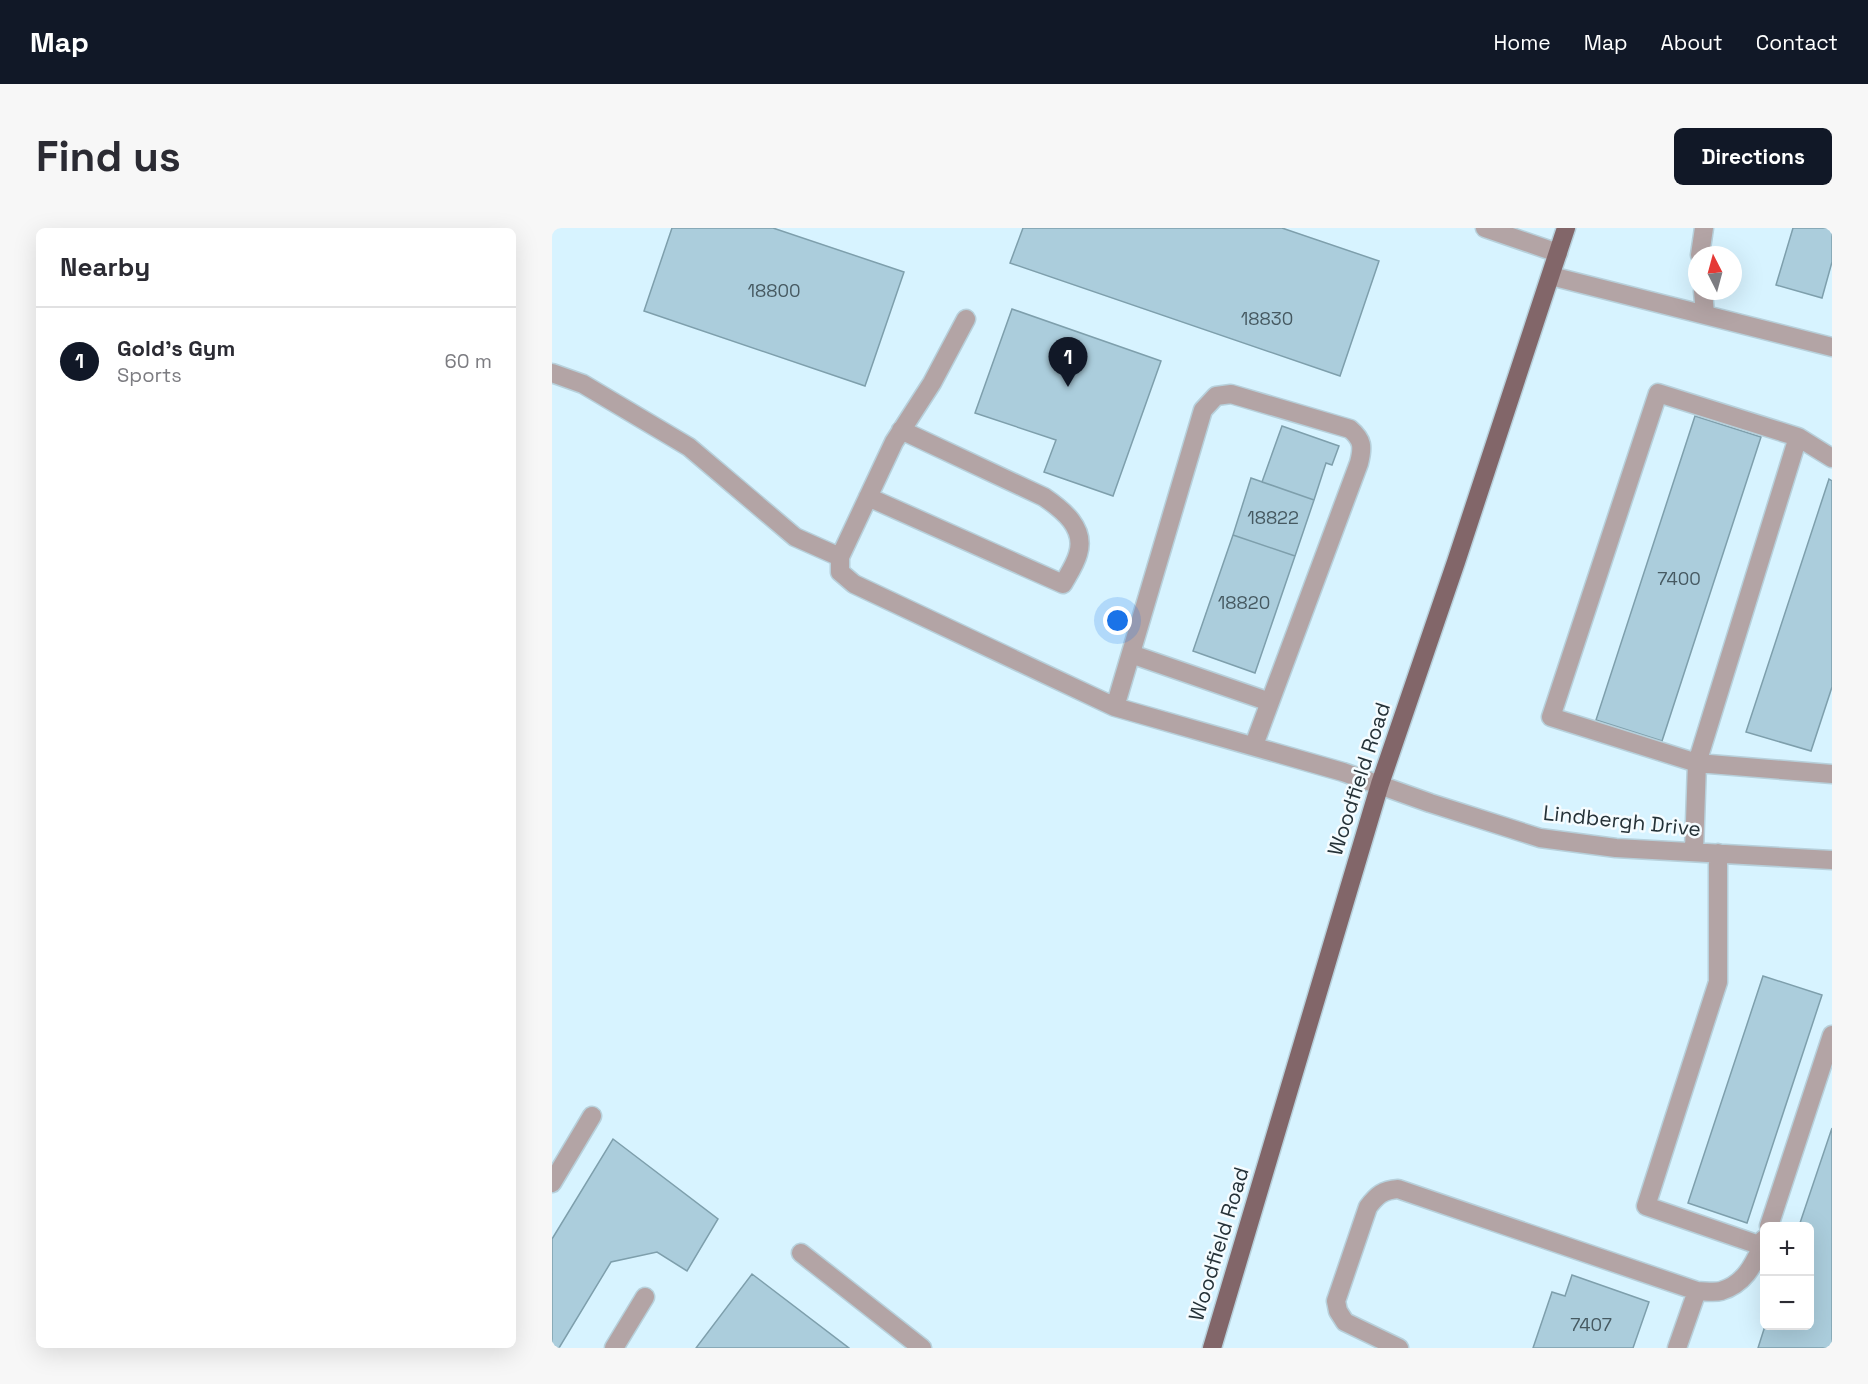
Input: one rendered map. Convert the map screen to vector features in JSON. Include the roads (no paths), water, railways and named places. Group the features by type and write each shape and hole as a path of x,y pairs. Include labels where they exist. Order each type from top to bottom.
{"main road":[{"name":"Woodfield Road","path":"1212,1348 1380,784 1566,228"}],"street":[{"path":"1485,228 1558,253"},
{"path":"1701,246 1704,228"},
{"path":"1551,276 1832,347"},
{"path":"1704,300 1706,314"},
{"path":"552,373 583,384 689,447 795,537 840,557 894,442 932,383 966,318"},
{"path":"1832,458 1798,437 1658,393 1551,717 1697,764 1832,774"},
{"path":"1115,707 1203,410 1216,396 1231,394 1350,429 1359,436 1363,449 1254,745"},
{"path":"868,497 1063,584 1078,553 1079,537 1073,522 1059,507 1044,497 901,430"},
{"path":"1694,851 1697,764 1798,437"},
{"name":"Lindbergh Drive","path":"840,557 840,572 854,584 1115,707 1254,745 1380,784 1430,803 1540,838 1616,848 1832,860"},
{"path":"1131,654 1270,702"},
{"path":"1718,853 1718,982 1646,1206 1760,1241"},
{"path":"1771,1222 1832,1035"},
{"path":"552,1183 592,1116"},
{"path":"1398,1348 1345,1322 1338,1311 1336,1300 1368,1207 1384,1190 1398,1189 1696,1291 1719,1292 1739,1282 1752,1268 1760,1249"},
{"path":"801,1253 922,1348"},
{"path":"1677,1348 1696,1291"},
{"path":"614,1348 645,1296"}],"place":[{"name":"Gold's Gym","path":"1068,387"}]}
